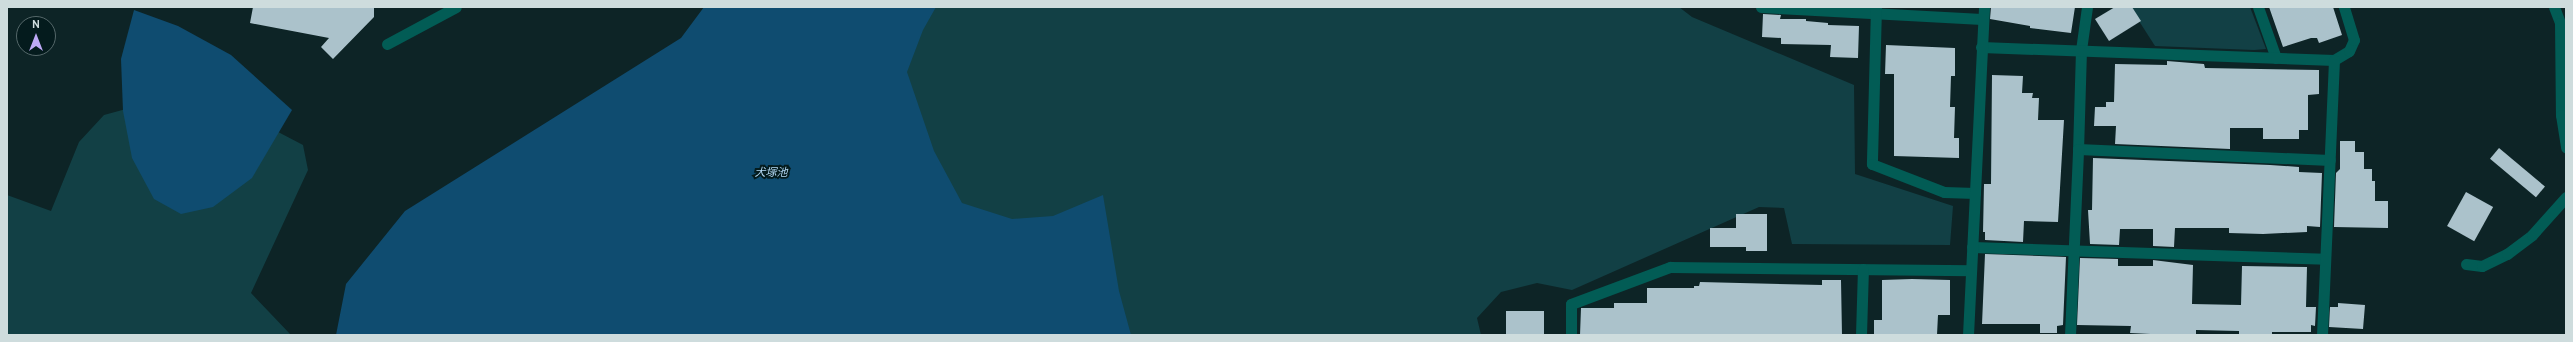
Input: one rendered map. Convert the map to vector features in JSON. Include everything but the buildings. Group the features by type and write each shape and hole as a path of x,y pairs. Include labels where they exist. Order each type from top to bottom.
{"street":[{"path":"387,44 456,7"},
{"path":"1761,7 1876,11 1982,19"},
{"path":"1968,335 1982,19 1984,7"},
{"path":"2070,335 2082,50 2087,7"},
{"path":"2258,7 2276,58"},
{"path":"1981,47 2334,60 2349,51 2354,40 2344,7"},
{"path":"2554,7 2560,23 2561,115 2566,148"},
{"path":"1876,11 1872,164 1944,192 1975,193"},
{"path":"2322,335 2324,258 2334,60"},
{"path":"2078,149 2330,160"},
{"path":"2466,264 2482,266 2507,254 2532,235 2566,197"},
{"path":"1972,247 2324,258"},
{"path":"1570,335 1571,304 1670,266 1971,270"},
{"path":"1861,335 1863,269"}],"shaded area":[{"path":"897,7 1679,7 1692,17 1854,85 1855,174 1953,206 1950,245 1792,244 1784,208 1759,207 1572,290 1537,283 1501,292 1477,318 1481,335 1063,335 941,241 866,70"},
{"path":"2130,7 2250,7 2266,49 2254,50 2155,46"},
{"path":"148,103 259,122 303,145 308,170 251,293 291,335 7,335 7,195 51,211 79,142 104,115"}],"water":[{"name":"犬塚池","path":"704,7 936,7 923,30 907,72 934,151 962,203 1012,219 1053,216 1103,195 1119,291 1131,335 336,335 346,284 405,211 681,38"},
{"path":"134,10 178,26 231,55 292,110 252,178 213,207 181,214 154,199 132,158 123,111 121,59"}]}
